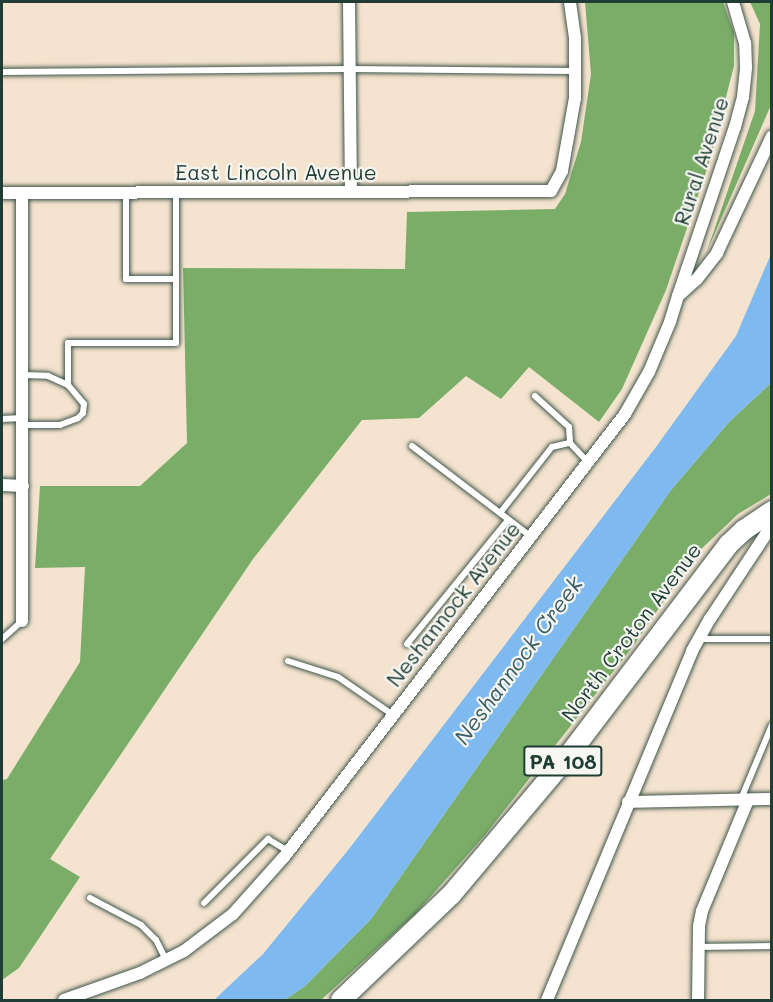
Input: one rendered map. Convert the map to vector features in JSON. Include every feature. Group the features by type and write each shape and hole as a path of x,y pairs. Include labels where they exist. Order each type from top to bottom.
{"main road":[{"name":"North Croton Avenue","path":"341,1000 451,895 567,756 729,544 771,511"}],"street":[{"path":"349,2 351,192"},
{"path":"570,2 575,38 575,71"},
{"name":"Rural Avenue","path":"678,296 743,97 746,67 745,43 733,2"},
{"name":"East Lincoln Avenue","path":"2,193 551,191 562,171 570,135 575,98 575,71"},
{"name":"Neshannock Avenue","path":"64,1000 167,961 214,930 233,914 288,852 625,414 640,389 668,328 678,296 697,279 717,253 771,136"},
{"path":"22,193 22,621"},
{"path":"2,485 23,486"},
{"path":"547,1000 698,639 771,525"},
{"path":"628,802 771,799"},
{"path":"698,1000 702,911 744,800"}],"lane":[{"path":"2,72 350,69 575,71"},
{"path":"126,192 126,279 176,279"},
{"path":"68,385 68,343 176,343 176,192"},
{"path":"2,419 60,425 84,413 84,404 68,385 48,376 23,375"},
{"path":"535,396 568,427 570,443 588,462"},
{"path":"500,513 552,447 570,443"},
{"path":"412,446 531,536"},
{"path":"406,644 508,520"},
{"path":"2,639 22,621"},
{"path":"698,639 771,639"},
{"path":"288,661 338,677 393,715"},
{"path":"744,800 771,725"},
{"path":"204,903 268,839 288,852"},
{"path":"90,898 141,926 156,940 167,961"},
{"path":"699,947 771,946"}],"green space":[{"path":"585,2 723,2 734,33 734,66 708,166 666,290 622,389 599,422 529,367 501,399 466,376 419,418 362,420 253,559 50,859 80,877 19,968 2,980 2,780 7,779 80,662 85,567 35,568 40,486 140,486 187,443 183,268 405,269 407,212 555,209 565,194 581,142 591,74"},
{"path":"750,2 771,2 771,105 707,251 755,111 760,24"},
{"path":"771,383 771,494 738,514 695,555 634,645 485,835 416,913 321,1000 285,1000 305,986 371,919 671,490 730,421"}],"water":[{"name":"Neshannock Creek","path":"771,254 771,383 730,421 671,490 371,919 305,986 285,1000 214,1000 263,954 349,849 656,447 736,336"}]}
